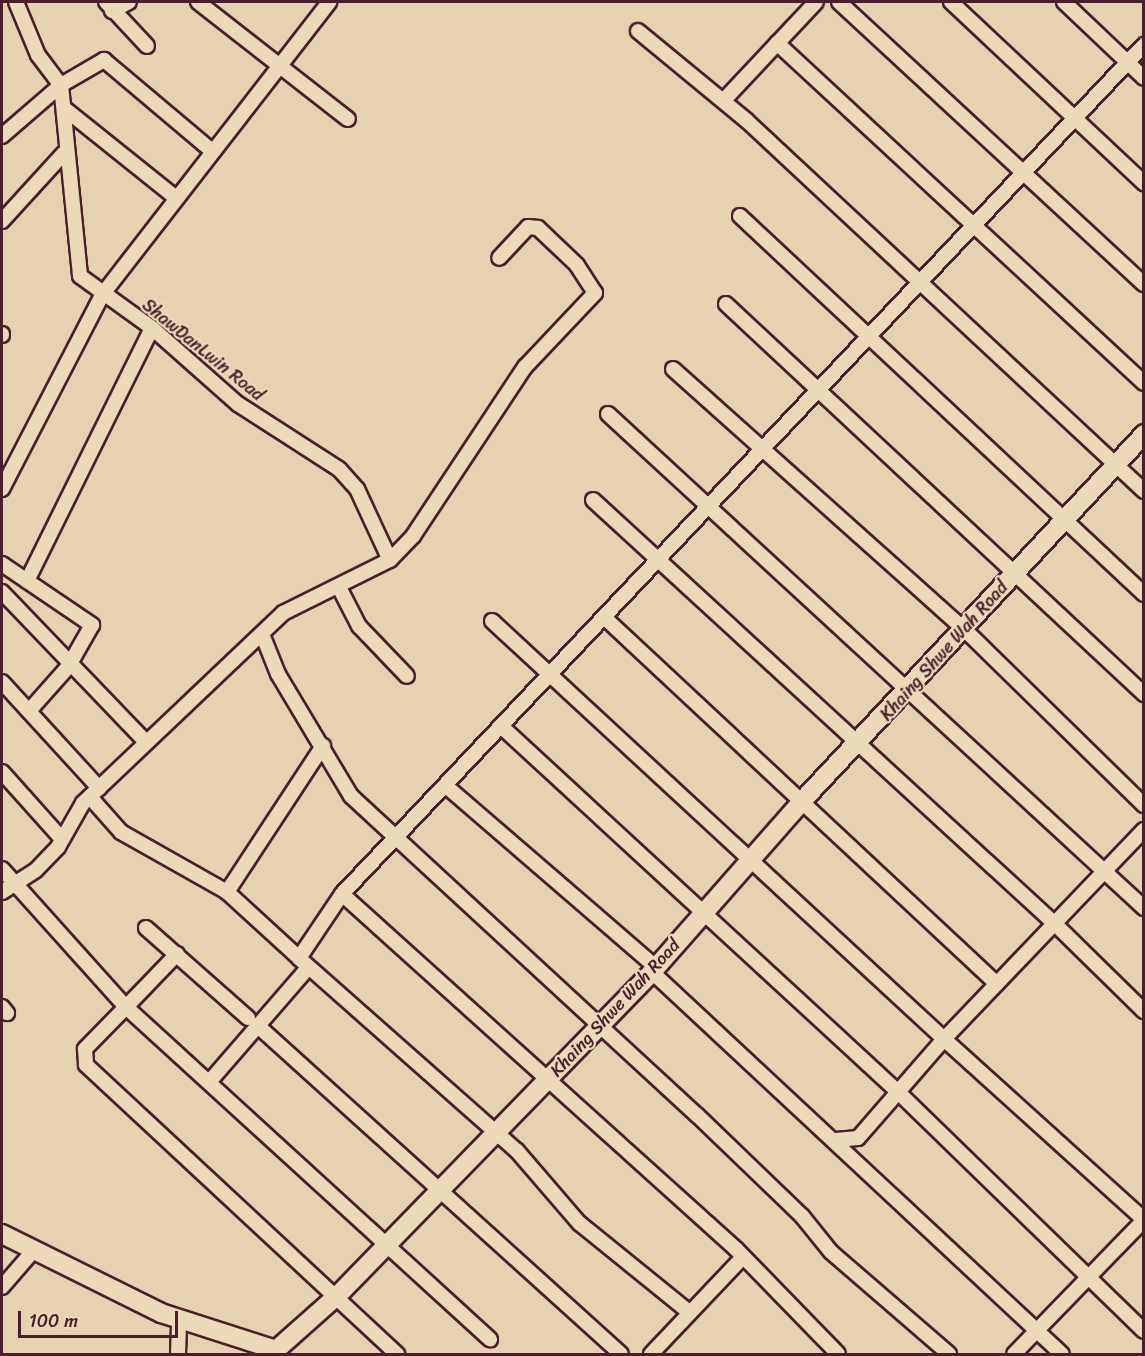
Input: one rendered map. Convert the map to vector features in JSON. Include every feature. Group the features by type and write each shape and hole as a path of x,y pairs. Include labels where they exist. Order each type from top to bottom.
{"street":[{"name":"ShawDanLwin Road","path":"16,2 38,55 61,85 65,109 64,153 80,276 102,295 152,328 238,404 339,469 357,489 390,560"},
{"path":"109,6 129,2"},
{"path":"198,2 277,69 348,119"},
{"path":"2,489 102,295 329,2"},
{"path":"724,100 816,2"},
{"path":"839,2 1143,284"},
{"path":"951,2 1143,183"},
{"path":"1064,2 1143,78"},
{"path":"109,6 147,46"},
{"path":"639,31 724,100 918,285 1143,491"},
{"path":"777,43 975,224 1143,383"},
{"path":"210,1081 253,1022 303,963 342,894 711,506 818,389 1143,45"},
{"path":"2,136 61,85 104,60 213,151"},
{"path":"65,109 176,198"},
{"path":"2,221 64,153"},
{"path":"740,216 1143,594"},
{"path":"2,892 36,870 94,793 144,740 284,613 340,589 390,560 413,536 525,367 596,293 577,265 537,228 528,226 499,258"},
{"path":"726,304 1143,694"},
{"path":"27,581 152,328"},
{"path":"673,369 964,629 1143,805"},
{"path":"608,414 1106,870 1143,908"},
{"name":"Khaing Shwe Wah Road","path":"2,1234 179,1319 276,1352 338,1295 654,970 703,911 754,858 804,799 908,691 1143,434"},
{"path":"593,500 1054,923 1143,1011"},
{"path":"2,564 92,625 68,667 29,711"},
{"path":"340,589 359,626 407,676"},
{"path":"2,592 68,667 144,740"},
{"path":"605,618 804,799 997,984"},
{"path":"492,621 754,858 944,1039 1142,1221 1086,1278 1038,1332 1014,1354"},
{"path":"262,634 278,674 351,796 802,1216 831,1252 949,1354"},
{"path":"2,682 29,711 94,793 121,832 227,892 493,1135 517,1151 579,1223 689,1312"},
{"path":"502,727 897,1091 1086,1278 1143,1331"},
{"path":"227,892 323,746"},
{"path":"2,772 62,838"},
{"path":"446,786 654,970 836,1140 988,1290 1062,1354"},
{"path":"836,1140 858,1138 944,1039 1143,830"},
{"path":"2,869 126,1006 389,1242 490,1339"},
{"path":"342,894 550,1078 743,1257 838,1354"},
{"path":"146,928 440,1189 621,1354"},
{"path":"177,954 85,1049 86,1065 338,1295 397,1354"},
{"path":"2,1287 34,1250"},
{"path":"651,1354 743,1257"},
{"path":"178,1354 179,1319"}]}
